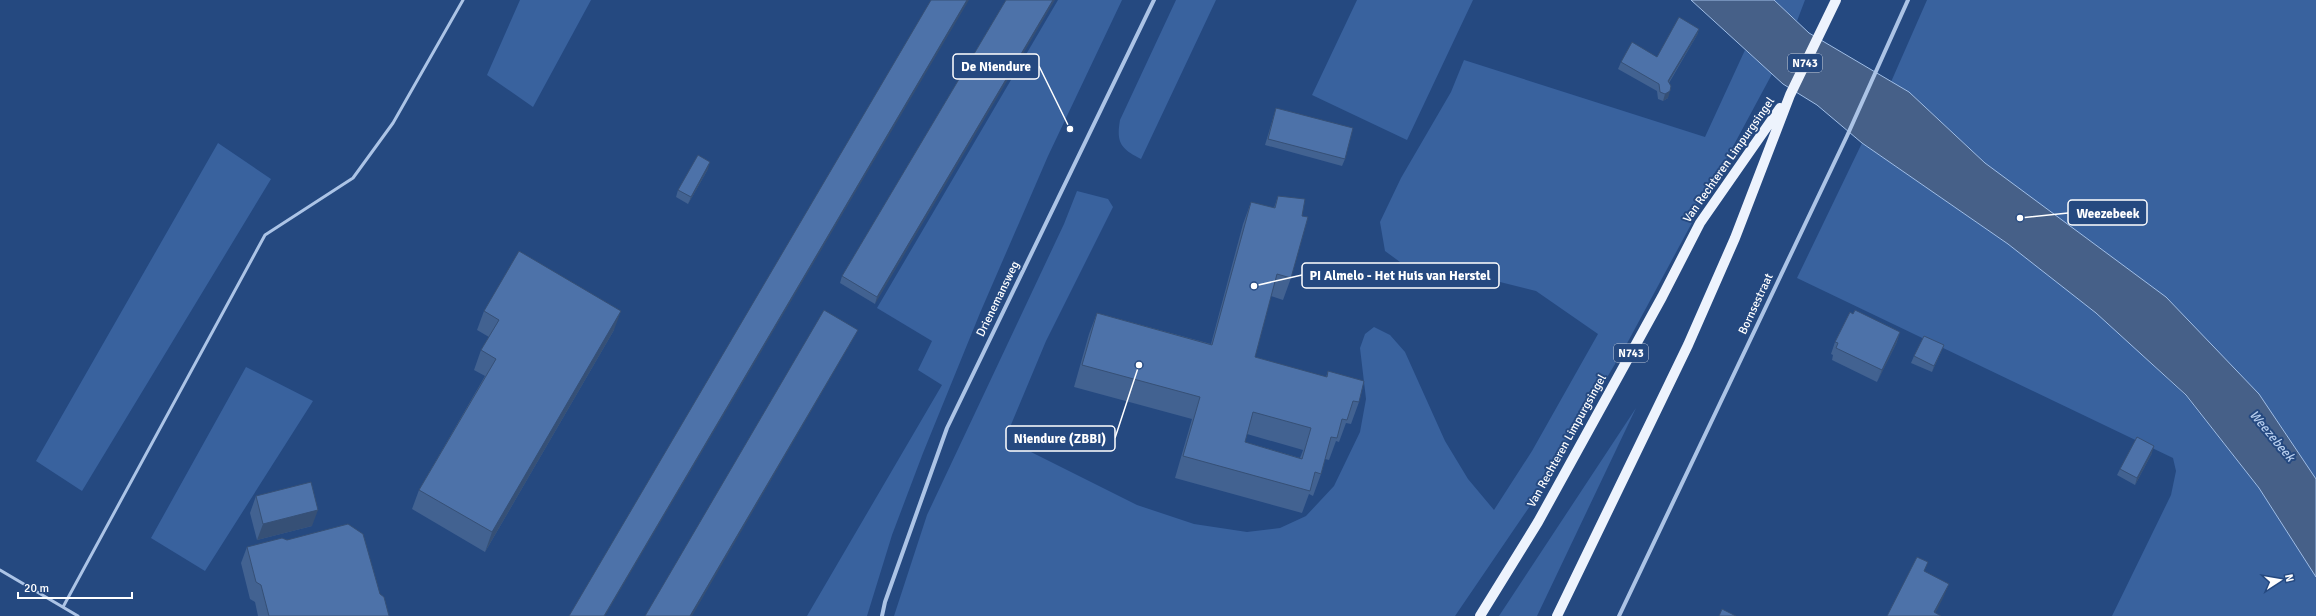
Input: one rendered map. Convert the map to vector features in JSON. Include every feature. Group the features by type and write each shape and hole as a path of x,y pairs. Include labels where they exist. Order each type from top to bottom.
{"main road":[{"name":"Van Rechteren Limpurgsingel","path":"1557,616 1688,345 1735,238 1790,95 1836,0"},
{"name":"Van Rechteren Limpurgsingel","path":"1480,616 1538,522 1662,297 1700,223 1790,95"}],"street":[{"name":"Drienemansweg","path":"882,616 885,602 947,428 1154,0"},
{"name":"Bornsestraat","path":"1619,616 1847,136 1908,0"}],"lane":[{"path":"63,607 265,235 353,178 393,123 463,0"},
{"path":"0,570 78,616"}],"shaded area":[{"path":"520,0 591,0 533,107 487,75"},
{"path":"1058,0 1122,0 1048,156 980,313 923,453 892,535 867,616 807,616 942,385 918,370 932,341 877,308"},
{"path":"1176,0 1216,0 1141,159 1129,152 1122,144 1119,134 1120,120"},
{"path":"1357,0 1473,0 1407,140 1312,95"},
{"path":"1774,0 1805,0 1797,21"},
{"path":"1927,0 2316,0 2316,479 2259,394 1985,163 1909,92 1891,82"},
{"path":"1745,50 1772,74 1624,349 1530,506 1455,616 894,616 927,515 1064,224 1077,191 1108,199 1113,207 1046,341 1005,439 1137,505 1194,524 1247,532 1280,528 1306,516 1334,486 1360,432 1366,399 1360,348 1365,334 1374,327 1390,335 1405,352 1445,441 1468,479 1494,510 1532,451 1598,334 1536,291 1424,263 1400,262 1385,251 1380,222 1401,178 1451,92 1464,60 1705,137"},
{"path":"218,143 271,179 82,491 36,461"},
{"path":"1862,143 2008,244 2097,313 2186,396 2259,488 2316,577 2316,616 2112,616 2171,495 2176,471 2173,458 1797,278"},
{"path":"246,367 313,401 205,571 151,538"},
{"path":"1636,408 1537,616 1499,616"}],"water":[{"path":"1691,0 1774,0 1809,33 1909,92 1985,163 2166,297 2259,394 2316,479 2316,577 2259,488 2186,395 2096,313 2008,244 1862,143 1817,105 1783,84"}],"building":[{"path":"931,0 967,0 604,616 569,616"},
{"path":"1006,0 1053,0 877,297 842,276"},
{"path":"1679,17 1699,29 1668,81 1671,86 1670,91 1665,94 1660,92 1659,84 1621,62 1632,42 1657,57"},
{"path":"1276,108 1353,128 1345,159 1268,139"},
{"path":"698,155 710,162 691,197 678,190"},
{"path":"1278,196 1305,199 1302,216 1308,217 1291,278 1277,274 1255,357 1327,377 1328,371 1364,381 1359,402 1353,401 1347,420 1342,419 1337,438 1331,437 1321,474 1315,472 1310,491 1183,456 1200,397 1082,365 1097,313 1212,345 1251,202 1275,208","holes":["1253,412 1311,428 1302,459 1245,442"]},
{"path":"519,251 621,311 492,532 419,490 496,359 481,350 499,320 484,311"},
{"path":"824,310 858,330 690,616 645,616"},
{"path":"1855,310 1900,332 1882,370 1836,348 1838,343 1835,342 1850,312 1853,314"},
{"path":"1924,336 1944,345 1934,366 1914,356"},
{"path":"2137,437 2154,446 2137,478 2120,469"},
{"path":"311,482 318,510 263,524 256,496"},
{"path":"348,524 363,534 380,594 384,597 389,616 269,616 261,585 256,582 247,547 282,538 287,540"},
{"path":"1917,557 1928,562 1924,571 1949,584 1934,612 1941,616 1887,616"},
{"path":"1722,609 1736,616 1719,616"}],"place":[{"name":"De Niendure","path":"1070,129"},
{"name":"Weezebeek","path":"2020,218"},
{"name":"PI Almelo - Het Huis van Herstel","path":"1254,286"},
{"name":"Niendure (ZBBI)","path":"1139,365"}]}
